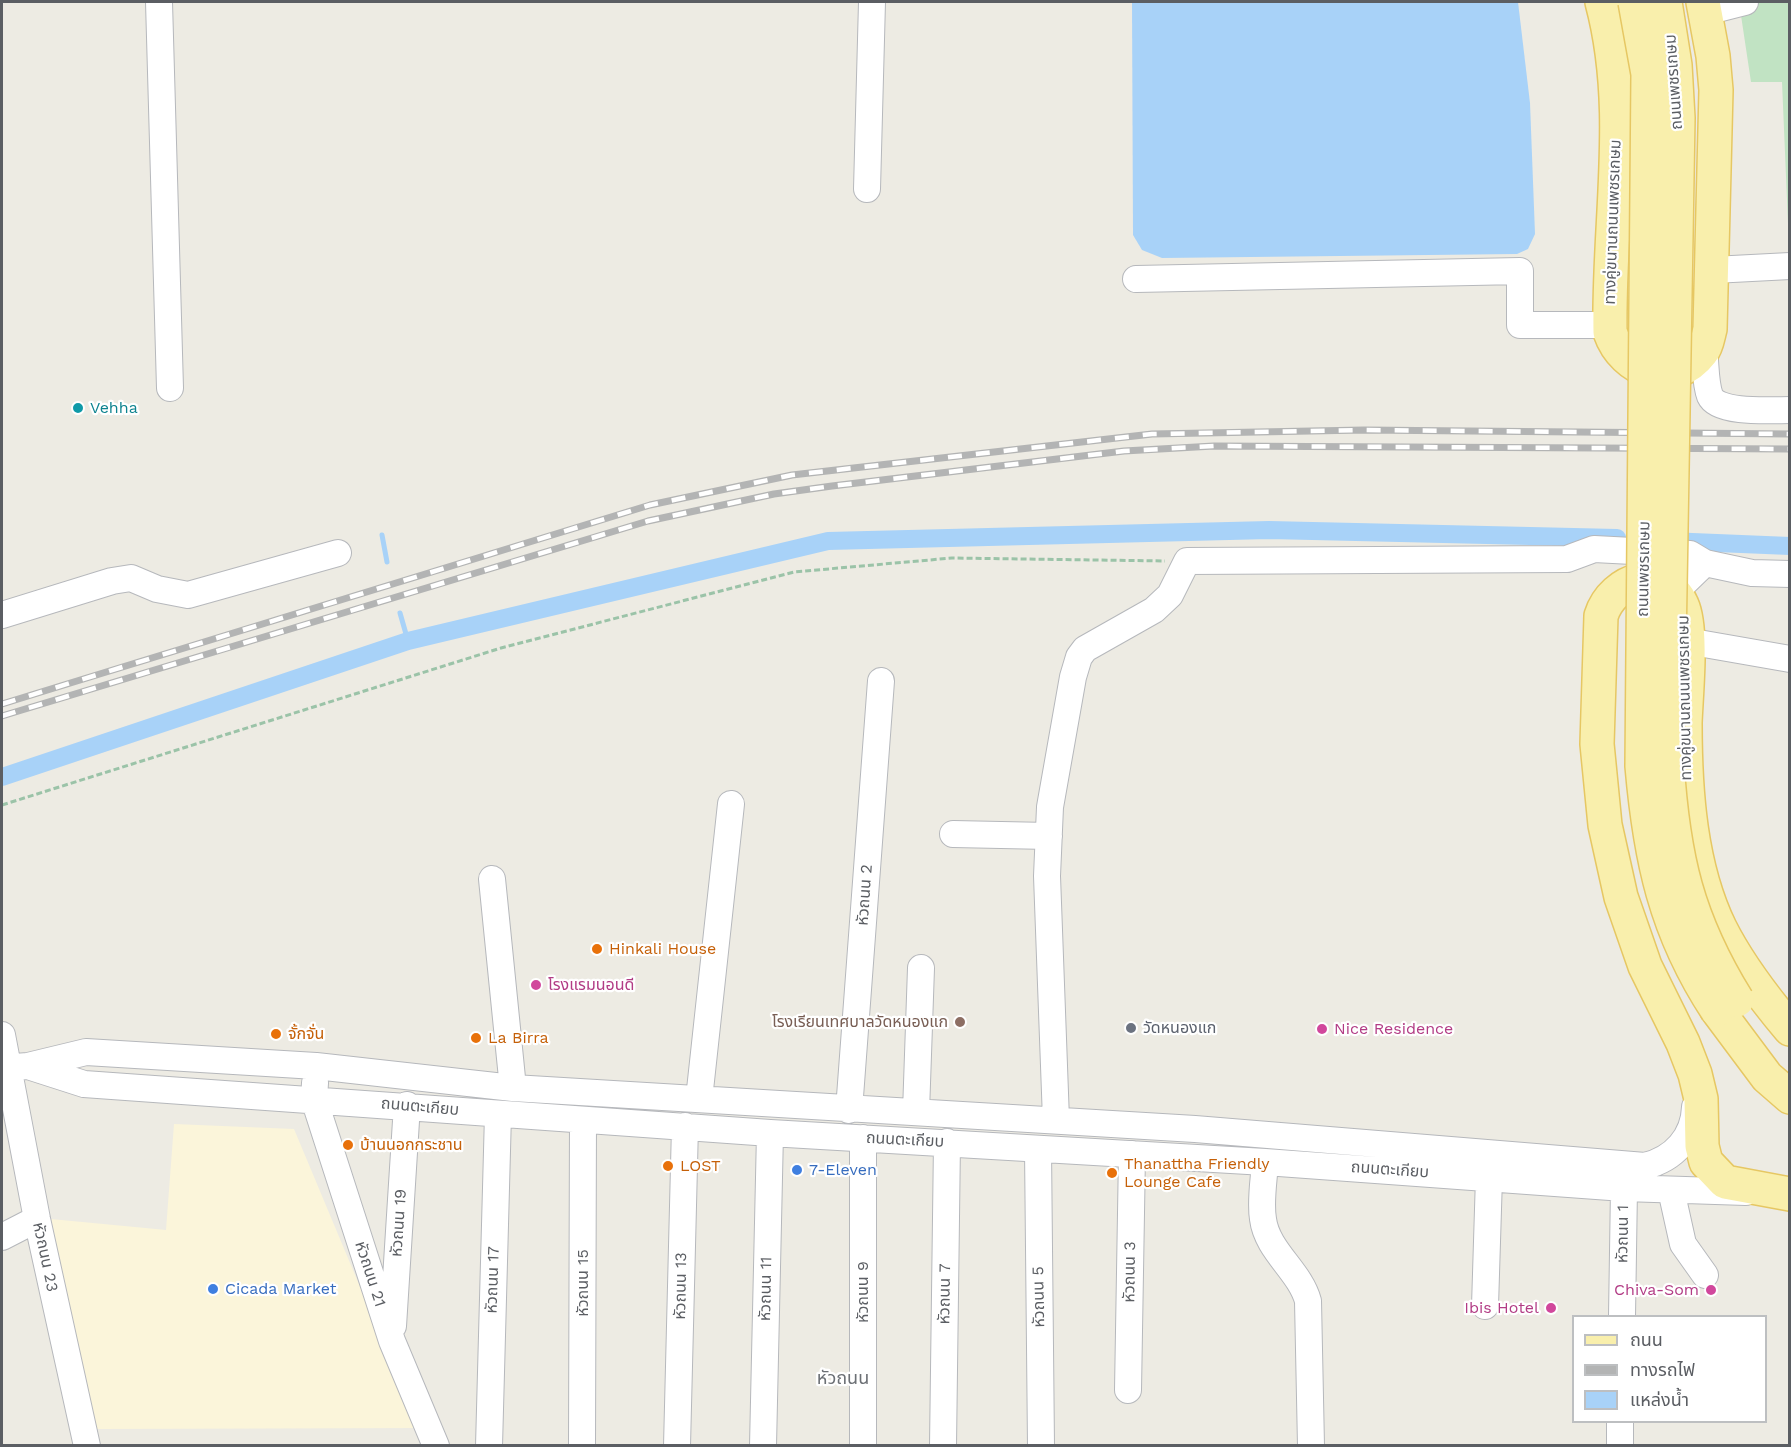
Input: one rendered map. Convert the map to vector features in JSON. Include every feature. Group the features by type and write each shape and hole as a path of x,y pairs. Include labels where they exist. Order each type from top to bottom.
{"main road":[{"name":"ทางคู่ขนานถนนเพชรเกษม","path":"1602,2 1611,35 1617,94 1610,325 1615,348 1642,369 1669,373 1687,366 1704,350"},
{"name":"ถนนเพชรเกษม","path":"1635,2 1648,85 1643,777 1647,821 1657,877 1678,939 1727,1005 1767,1077 1790,1097"},
{"name":"ถนนเพชรเกษม","path":"1665,2 1675,65 1678,118 1667,763 1670,816 1680,873 1727,1005 1751,1021 1790,1068"},
{"path":"1704,7 1716,90 1717,153 1710,329 1704,350"},
{"name":"ทางคู่ขนานถนนเพชรเกษม","path":"1787,1194 1725,1182 1706,1162 1702,1146 1703,1120 1695,1074 1683,1043 1645,966 1621,897 1605,825 1598,744 1601,616 1605,603 1625,584 1638,580 1652,581 1674,593 1686,616 1685,765 1700,873 1720,928 1759,992 1790,1029"}],"street":[{"path":"159,2 170,388"},
{"path":"867,189 872,2"},
{"path":"1704,7 1745,2"},
{"path":"1713,270 1790,266"},
{"path":"1136,279 1520,271 1520,325 1610,325"},
{"path":"1704,350 1709,395 1714,403 1731,409 1790,410"},
{"path":"1187,561 1567,559 1594,549 1690,554 1705,562 1752,573 1790,574"},
{"path":"2,615 112,581 131,578 157,589 188,595 338,553"},
{"name":"หัวถนน 5","path":"1041,1446 1035,1149 1044,1120 1050,807 1079,657 1096,641 1154,610 1170,594 1187,561"},
{"path":"1674,593 1705,562"},
{"path":"1687,641 1790,659"},
{"name":"หัวถนน 2","path":"849,1110 881,681"},
{"path":"699,1099 731,804"},
{"path":"953,834 1049,836"},
{"path":"492,879 513,1088"},
{"path":"916,1112 921,968"},
{"name":"หัวถนน 23","path":"2,1035 13,1067 37,1219 87,1446"},
{"name":"ถนนตะเกียบ","path":"13,1067 86,1052 316,1066 513,1088 1044,1120 1646,1166 1675,1153 1687,1136 1695,1118 1695,1074"},
{"path":"314,1099 316,1066"},
{"name":"ถนนตะเกียบ","path":"13,1067 84,1084 407,1105 498,1114 1265,1162 1624,1188 1787,1194"},
{"path":"444,1108 446,1079"},
{"name":"หัวถนน 21","path":"314,1099 392,1341 436,1446"},
{"name":"หัวถนน 19","path":"392,1341 407,1105"},
{"name":"หัวถนน 17","path":"489,1446 498,1114"},
{"name":"หัวถนน 15","path":"582,1446 584,1120"},
{"name":"หัวถนน 13","path":"677,1446 685,1126"},
{"name":"หัวถนน 11","path":"763,1446 770,1132"},
{"name":"หัวถนน 9","path":"863,1138 863,1446"},
{"name":"หัวถนน 7","path":"943,1446 947,1142"},
{"name":"หัวถนน 3","path":"1128,1390 1132,1154"},
{"path":"1265,1162 1263,1219 1277,1251 1305,1288 1308,1300 1311,1446"},
{"path":"1485,1306 1489,1177"},
{"name":"หัวถนน 1","path":"1622,1315 1624,1188"},
{"path":"1671,1190 1683,1244 1705,1275"},
{"path":"2,1237 37,1219"},
{"path":"1620,1423 1620,1446"}],"path":[{"path":"2,806 501,648 794,572 952,558 1187,561"}],"shaded area":[{"name":"Cicada Market","path":"174,1124 294,1129 419,1428 96,1429 51,1219 166,1230"}],"green space":[{"path":"1739,2 1789,2 1789,247 1782,82 1751,82"}],"water":[{"path":"1132,2 1518,2 1530,103 1535,234 1528,249 1517,254 1162,258 1142,250 1133,235"}],"waterway":[{"path":"2,777 408,641 828,541 1269,530 1617,538"},
{"path":"382,535 387,562"},
{"path":"1668,541 1790,546"},
{"path":"400,613 408,641"}],"railway":[{"path":"2,704 650,505 792,475 1152,434 1364,430 1790,434"},
{"path":"2,716 648,521 774,494 1124,451 1214,446 1790,449"}],"place":[{"name":"Vehha","path":"78,408"},
{"name":"Hinkali House","path":"597,949"},
{"name":"โรงแรมนอนดี","path":"536,985"},
{"name":"โรงเรียนเทศบาลวัดหนองแก","path":"960,1022"},
{"name":"วัดหนองแก","path":"1131,1028"},
{"name":"Nice Residence","path":"1322,1029"},
{"name":"จั้กจั่น","path":"276,1034"},
{"name":"La Birra","path":"476,1038"},
{"name":"บ้านนอกกระชาน","path":"348,1145"},
{"name":"LOST","path":"668,1166"},
{"name":"7-Eleven","path":"797,1170"},
{"name":"Thanattha Friendly Lounge Cafe","path":"1112,1173"},
{"name":"Cicada Market","path":"213,1289"},
{"name":"Chiva-Som","path":"1711,1290"},
{"name":"Ibis Hotel","path":"1551,1308"}],"district":[{"name":"หัวถนน","path":"843,1379"}]}
